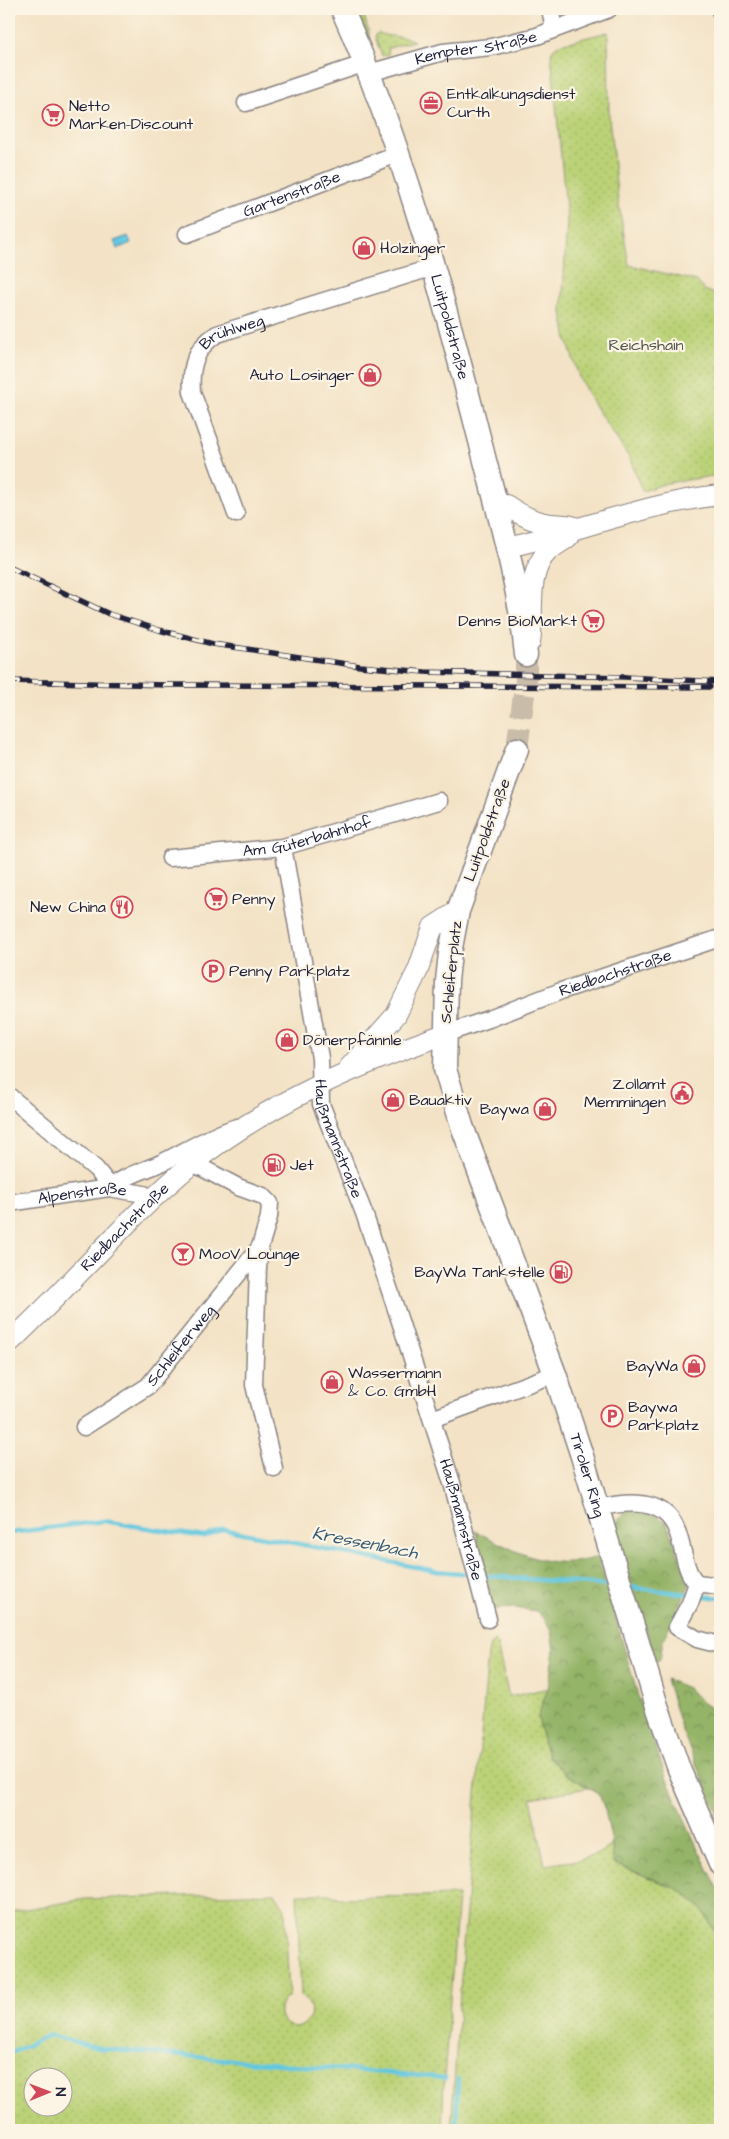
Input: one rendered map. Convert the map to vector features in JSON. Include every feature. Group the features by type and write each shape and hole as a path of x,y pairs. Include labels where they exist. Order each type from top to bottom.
{"main road":[{"name":"Luitpoldstraße","path":"342,9 368,68 434,267 508,547 519,601 526,655"},
{"path":"491,484 506,506"},
{"name":"Luitpoldstraße","path":"458,910 517,749"},
{"name":"Schleiferplatz","path":"450,1090 445,1069 445,1034 449,962 458,910"},
{"name":"Tiroler Ring","path":"450,1090 465,1135 555,1374 598,1508 657,1706 679,1769 720,1864"}],"street":[{"path":"550,9 554,29"},
{"name":"Kempter Straße","path":"246,102 368,68 537,36 609,9"},
{"name":"Gartenstraße","path":"186,234 398,154"},
{"name":"Brühlweg","path":"236,514 192,392 191,375 196,354 206,341 217,334 434,267"},
{"path":"508,547 580,529 658,506 720,495"},
{"path":"506,506 523,517 551,524 566,524 580,529"},
{"path":"526,655 531,640 533,583 539,566 548,551 580,529"},
{"name":"Am Güterbahnhof","path":"170,858 283,847 439,801"},
{"name":"Haußmannstraße","path":"283,847 320,1058 321,1104 384,1272 432,1419 461,1516 488,1620"},
{"path":"341,1076 368,1048 396,1014 418,970 433,927 458,910"},
{"name":"Riedbachstraße","path":"511,1011 562,991 720,938"},
{"name":"Schleiferplatz","path":"405,1048 511,1011"},
{"name":"Riedbachstraße","path":"109,1188 118,1180 160,1164 217,1133 250,1122 320,1086 405,1048"},
{"path":"9,1096 96,1169 109,1188"},
{"name":"Riedbachstraße","path":"9,1343 152,1201 193,1164 250,1122"},
{"name":"Schleiferweg","path":"193,1164 269,1200 269,1217 260,1247 254,1392 274,1468"},
{"name":"Alpenstraße","path":"9,1203 109,1188 144,1194 152,1201"},
{"name":"Schleiferweg","path":"84,1427 148,1386 260,1247"},
{"path":"432,1419 555,1374"},
{"path":"598,1508 616,1503 638,1504 655,1509 668,1516 680,1541 694,1590 677,1627 697,1639 720,1645"},
{"path":"694,1590 720,1586"}],"green space":[{"path":"357,9 362,9 369,33 368,41"},
{"name":"Reichshain","path":"608,32 609,117 617,193 629,265 697,281 704,290 720,296 720,475 667,483 642,491 630,459 594,405 579,377 567,340 562,312 567,219 551,53 560,44"},
{"path":"379,33 414,41 389,48 388,55 382,56 375,37"},
{"path":"627,1510 643,1510 666,1521 690,1584 663,1640 660,1660 656,1661 615,1533 618,1520"},
{"path":"475,1531 534,1558 564,1562 598,1557 638,1696 667,1780 720,1892 720,1939 699,1905 678,1889 613,1863 612,1843 605,1810 599,1794 564,1773 549,1757 542,1738 538,1717 548,1688 554,1650 551,1631 545,1620 536,1611 514,1608 494,1609"},
{"path":"496,1640 509,1697 548,1688 538,1717 581,1784 588,1788 531,1798 545,1865 590,1857 606,1849 612,1843 613,1863 678,1889 699,1905 720,1939 720,2130 451,2130 463,1946 488,1654 490,1645"},
{"path":"666,1679 687,1688 704,1704 720,1714 720,1820 681,1728"},
{"path":"275,1893 285,1909 289,1996 281,2005 280,2015 285,2023 296,2028 306,2023 310,2014 309,2004 301,1996 297,1894 329,1894 340,1898 458,1895 442,2130 9,2130 9,1912 85,1899"}],"water":[{"path":"128,236 131,243 117,249 114,241"}],"waterway":[{"name":"Kressenbach","path":"9,1533 104,1521 204,1537 223,1529 436,1571 472,1574"},
{"name":"Kressenbach","path":"479,1575 614,1586"},
{"name":"Kressenbach","path":"629,1587 720,1598"},
{"path":"9,2054 49,2035 103,2049 445,2078"},
{"path":"456,2130 458,2079"}],"tunnel":[{"path":"517,749 526,679 526,655"}],"railway":[{"path":"9,567 109,614 159,630 213,644 360,666 425,672 625,677 720,682"},
{"path":"9,681 167,685 710,687"}],"place":[{"name":"Entkalkungsdienst Curth","path":"431,103"},
{"name":"Netto Marken-Discount","path":"53,115"},
{"name":"Holzinger","path":"364,248"},
{"name":"Auto Losinger","path":"370,375"},
{"name":"Denns BioMarkt","path":"593,621"},
{"name":"Penny","path":"216,899"},
{"name":"New China","path":"122,907"},
{"name":"Penny Parkplatz","path":"213,971"},
{"name":"Dönerpfännle","path":"287,1040"},
{"name":"Zollamt Memmingen","path":"682,1093"},
{"name":"Bauaktiv","path":"393,1100"},
{"name":"Baywa","path":"545,1109"},
{"name":"Jet","path":"274,1165"},
{"name":"MooV Lounge","path":"183,1254"},
{"name":"BayWa Tankstelle","path":"561,1272"},
{"name":"BayWa","path":"694,1366"},
{"name":"Wassermann & Co. GmbH","path":"332,1382"},
{"name":"Baywa Parkplatz","path":"612,1416"}]}
